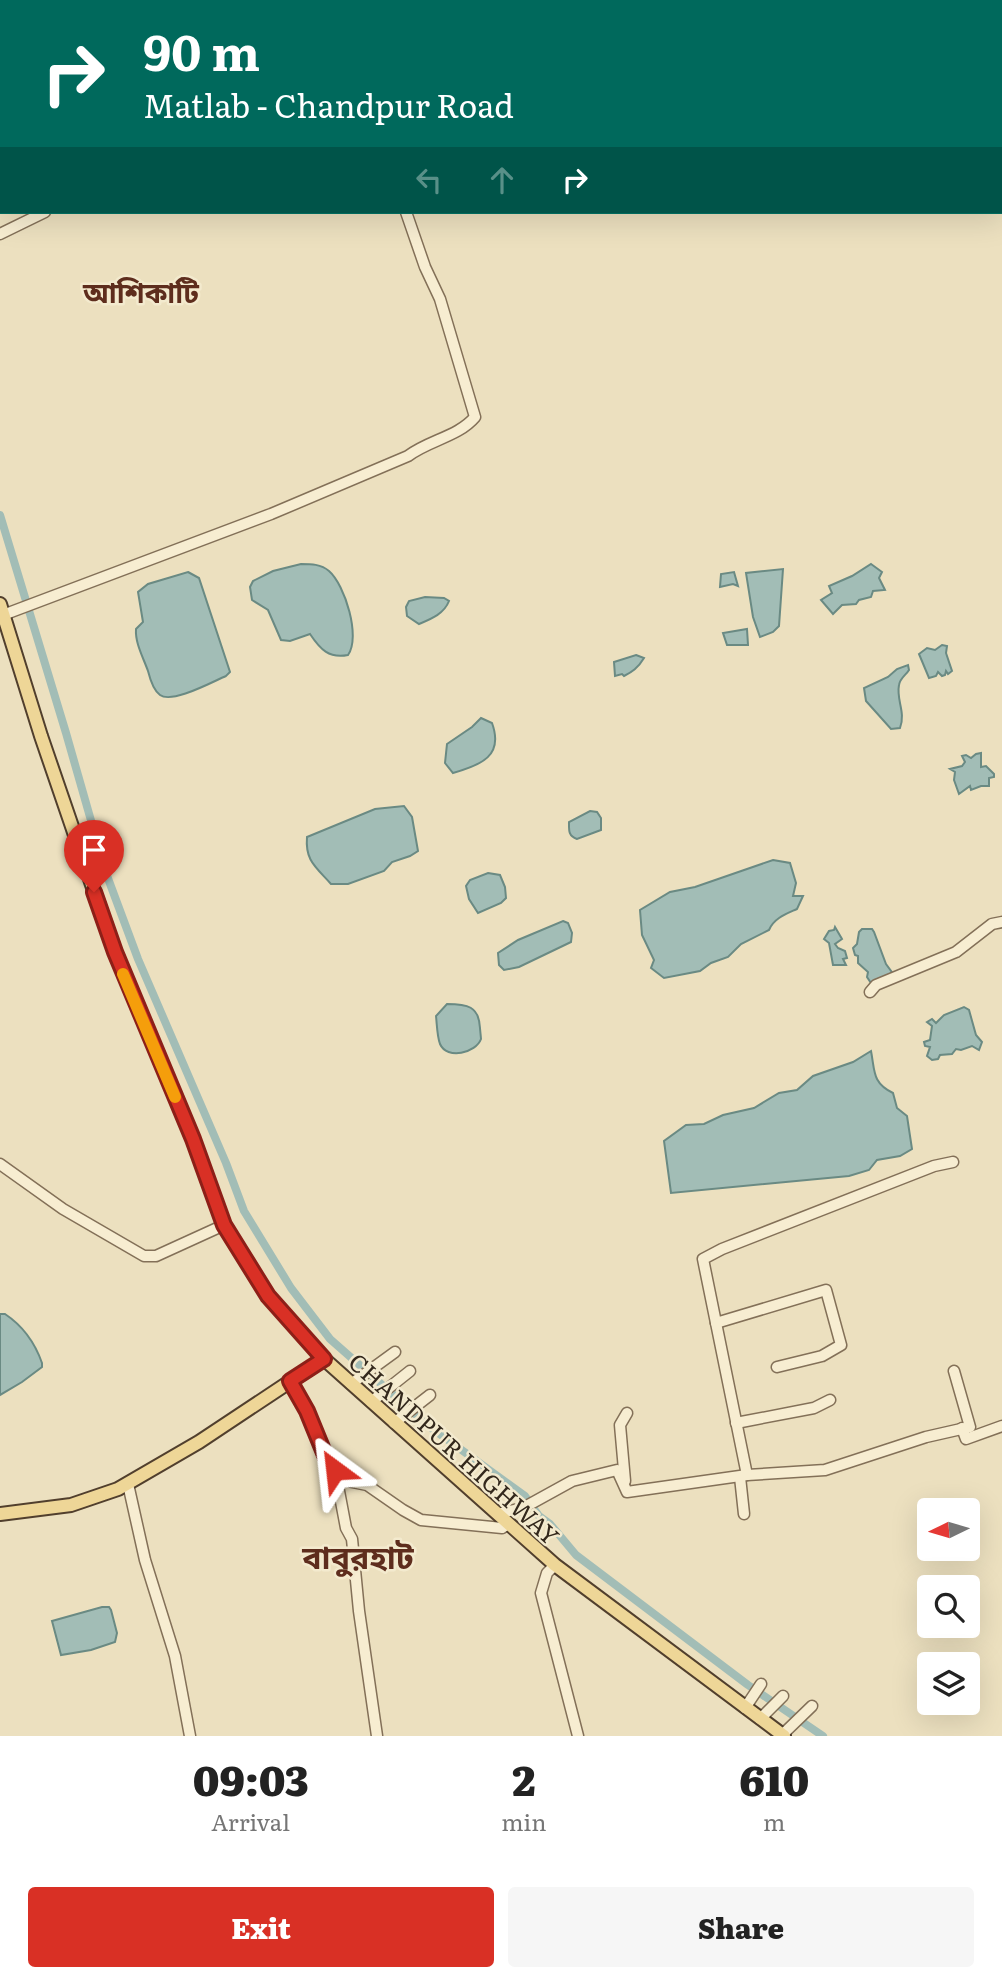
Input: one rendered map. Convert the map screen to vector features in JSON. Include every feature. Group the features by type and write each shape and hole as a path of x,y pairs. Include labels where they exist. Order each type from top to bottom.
{"main road":[{"name":"CHANDPUR HIGHWAY","path":"5,610 41,736 115,952 193,1139 224,1225 268,1296 324,1359 555,1565 746,1708 765,1714 783,1735"},
{"path":"0,1514 71,1505 118,1489 199,1442 324,1359"}],"street":[{"path":"0,234 41,214"},
{"path":"5,610 43,600 271,514 408,456 419,447 467,427 475,417 440,299 425,267 407,214"},
{"path":"870,992 876,985 956,952 992,924 1002,922"},
{"path":"744,1514 744,1476 736,1423 703,1259 732,1245 934,1166 953,1162"},
{"path":"0,1164 63,1209 144,1256 156,1256 224,1225"},
{"path":"716,1323 826,1290 841,1345 822,1356 777,1367"},
{"path":"351,1384 395,1352"},
{"path":"371,1402 410,1371"},
{"path":"626,1492 744,1476 825,1470 926,1437 970,1427 954,1371"},
{"path":"290,1381 307,1411 327,1460 335,1470 352,1482 367,1485 421,1520 502,1528 508,1524"},
{"path":"394,1423 430,1395"},
{"path":"736,1423 814,1408 830,1400"},
{"path":"626,1492 620,1425 627,1413"},
{"path":"962,1428 965,1439 1002,1426"},
{"path":"335,1470 346,1528 352,1539 359,1611 377,1736"},
{"path":"497,1514 523,1508 572,1481 617,1471 626,1492"},
{"path":"128,1484 145,1560 175,1656 190,1736"},
{"path":"555,1565 548,1573 541,1593 578,1736"},
{"path":"746,1708 761,1684"},
{"path":"765,1714 783,1696"},
{"path":"783,1735 812,1706"}],"water":[{"path":"301,564 326,569 341,588 352,624 352,647 348,655 335,656 326,652 310,634 290,641 281,640 268,610 252,600 250,587 253,581 273,571"},
{"path":"871,564 882,572 879,578 885,590 873,591 871,597 859,600 856,604 842,605 833,614 821,600 832,593 829,586"},
{"path":"783,569 779,626 773,632 760,637 753,617 746,573"},
{"path":"188,572 199,578 230,672 192,691 166,697 160,695 154,687 138,645 136,629 143,622 138,592 148,584"},
{"path":"734,572 738,586 733,584 720,587 721,574"},
{"path":"425,597 444,598 449,601 440,613 419,624 407,616 406,607 409,601"},
{"path":"747,629 748,645 727,645 723,633"},
{"path":"942,645 947,646 946,653 952,671 948,674 946,671 942,676 938,672 936,676 929,678 919,654 927,648 935,650"},
{"path":"636,655 644,658 637,667 624,676 615,676 614,662"},
{"path":"908,665 909,670 899,685 902,722 900,728 891,729 866,701 864,688"},
{"path":"481,718 492,723 495,744 492,751 481,762 453,773 445,763 447,744"},
{"path":"981,753 981,767 986,766 994,777 989,778 989,786 971,790 970,786 959,794 954,780 955,772 950,769 962,766 965,762 962,756 971,758"},
{"path":"404,806 412,817 418,851 392,862 384,871 348,884 331,884 310,858 307,837 375,809"},
{"path":"590,811 597,812 601,818 601,830 574,838 569,822"},
{"path":"773,860 790,863 796,883 793,896 803,896 797,909 777,919 769,930 741,944 728,957 711,963 700,971 664,978 651,968 654,960 642,935 640,910 670,892 695,887"},
{"path":"488,873 500,875 506,898 478,913 469,899 466,886 470,880"},
{"path":"563,921 568,923 572,933 571,942 519,967 504,970 499,965 498,953 518,940"},
{"path":"835,927 842,939 835,944 845,951 847,958 843,959 846,965 833,965 829,943 824,939"},
{"path":"862,929 872,929 886,964 894,975 871,983 867,977 868,972 858,963 858,956 853,948"},
{"path":"447,1004 466,1006 477,1015 481,1039 468,1051 449,1052 440,1044 436,1016"},
{"path":"964,1007 969,1010 976,1035 982,1042 979,1050 972,1046 956,1049 952,1054 940,1055 938,1059 932,1060 927,1056 930,1047 925,1046 924,1042 930,1040 932,1026 927,1022 932,1019 936,1023 944,1015"},
{"path":"871,1051 878,1081 893,1093 897,1108 907,1116 912,1149 900,1156 877,1160 869,1170 849,1176 671,1193 664,1141 686,1125 704,1124 723,1115 754,1108 779,1093 797,1090 813,1076 853,1062"},
{"path":"0,1314 5,1314 28,1336 42,1367 0,1395"},
{"path":"109,1607 111,1610 117,1633 115,1642 91,1650 61,1655 52,1621"}],"waterway":[{"path":"0,515 106,873 138,959 244,1211 291,1288 330,1339 430,1427 525,1496 539,1516 550,1524 576,1555 748,1685 823,1736"}],"slow traffic":[{"path":"123,974 175,1097"}],"district":[{"name":"আশিকাটি","path":"141,291"},
{"name":"বাবুরহাট","path":"358,1555"}],"route":[{"path":"94,892 133,999 193,1139 224,1225 268,1296 324,1359 290,1381 307,1411 327,1460 335,1470"}]}
